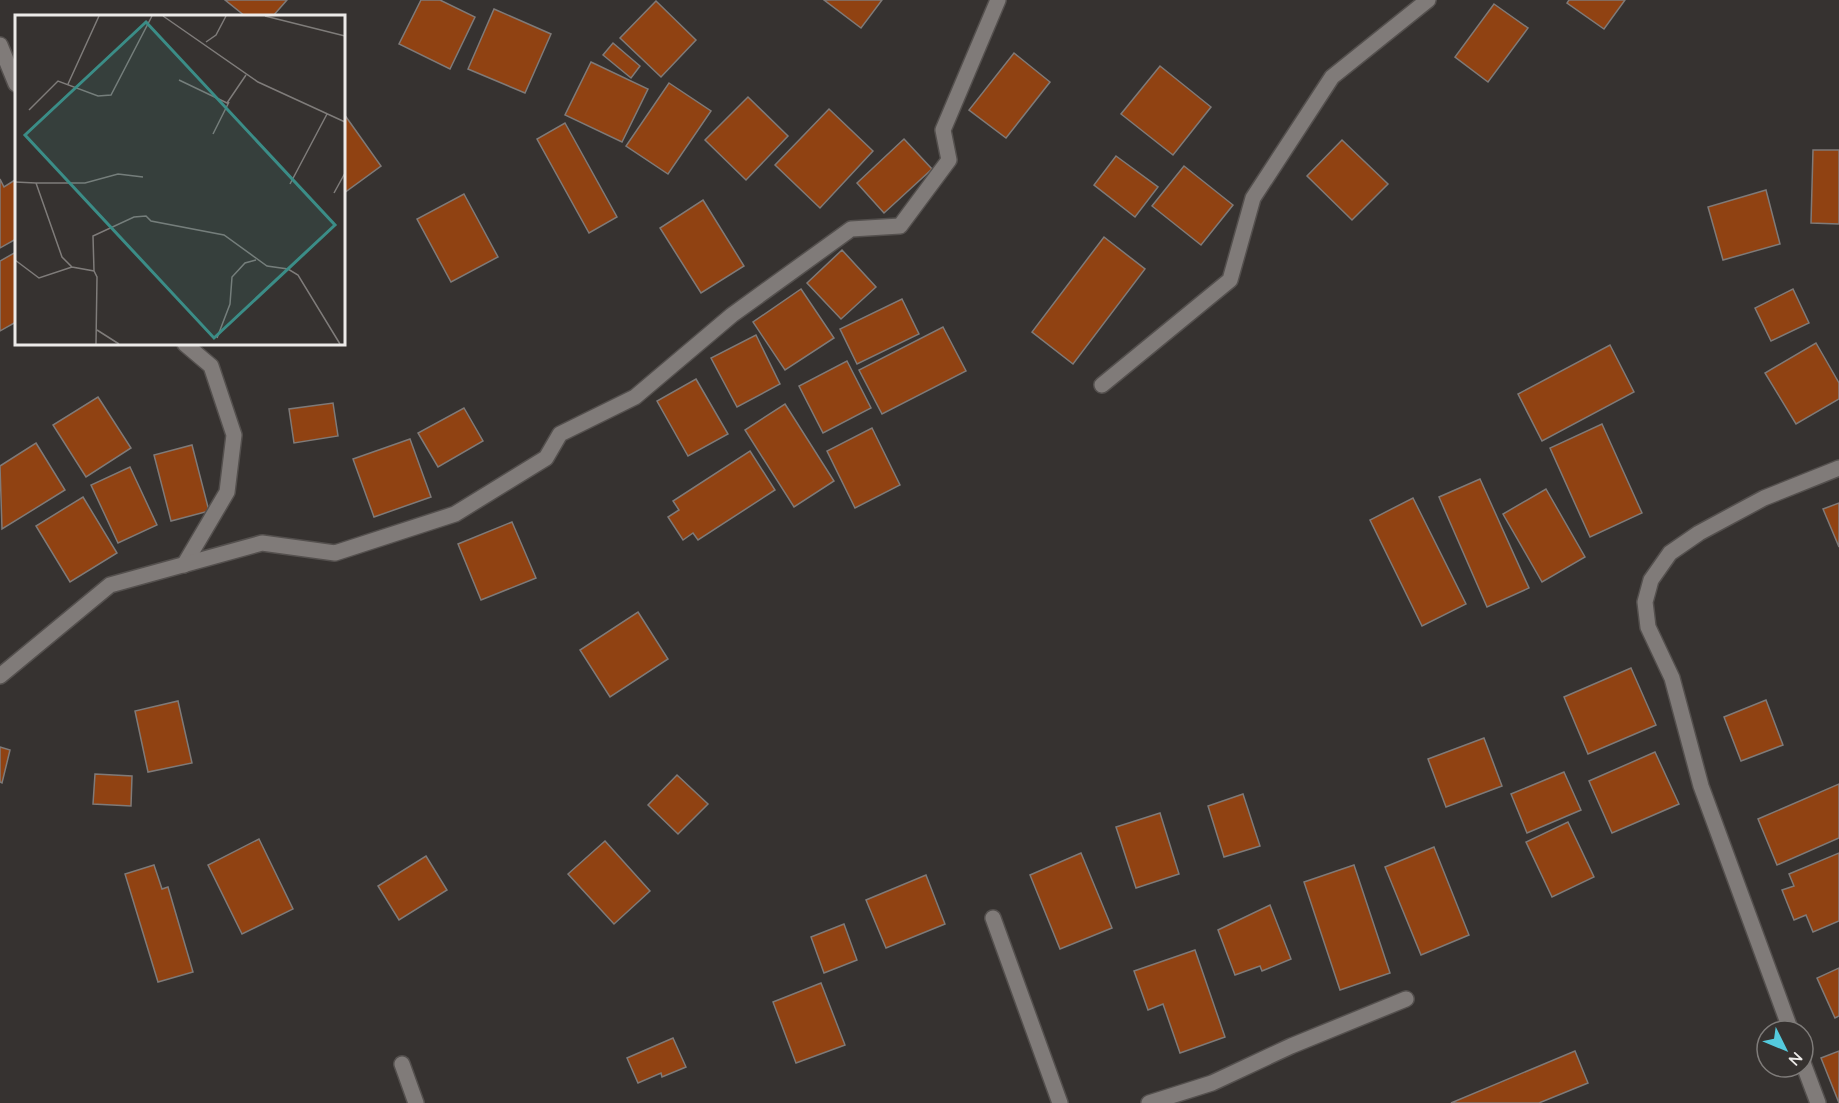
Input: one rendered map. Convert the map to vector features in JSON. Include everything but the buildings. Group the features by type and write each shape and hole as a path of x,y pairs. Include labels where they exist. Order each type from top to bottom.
{"street":[{"path":"0,676 110,585 262,543 335,553 455,514 546,458 560,435 636,397 732,315 851,229 900,226 949,160 943,130 998,0"},
{"path":"1102,385 1230,280 1253,198 1332,77 1428,0"},
{"path":"0,45 15,82"},
{"path":"184,565 227,492 234,435 211,366 186,345"},
{"path":"1787,1019 1701,786 1672,678 1648,627 1645,602 1651,580 1670,553 1699,533 1764,498 1839,468"},
{"path":"993,918 1060,1103"},
{"path":"1149,1103 1212,1083 1291,1046 1406,999"},
{"path":"402,1064 416,1103"},
{"path":"1809,1079 1818,1103"}]}
